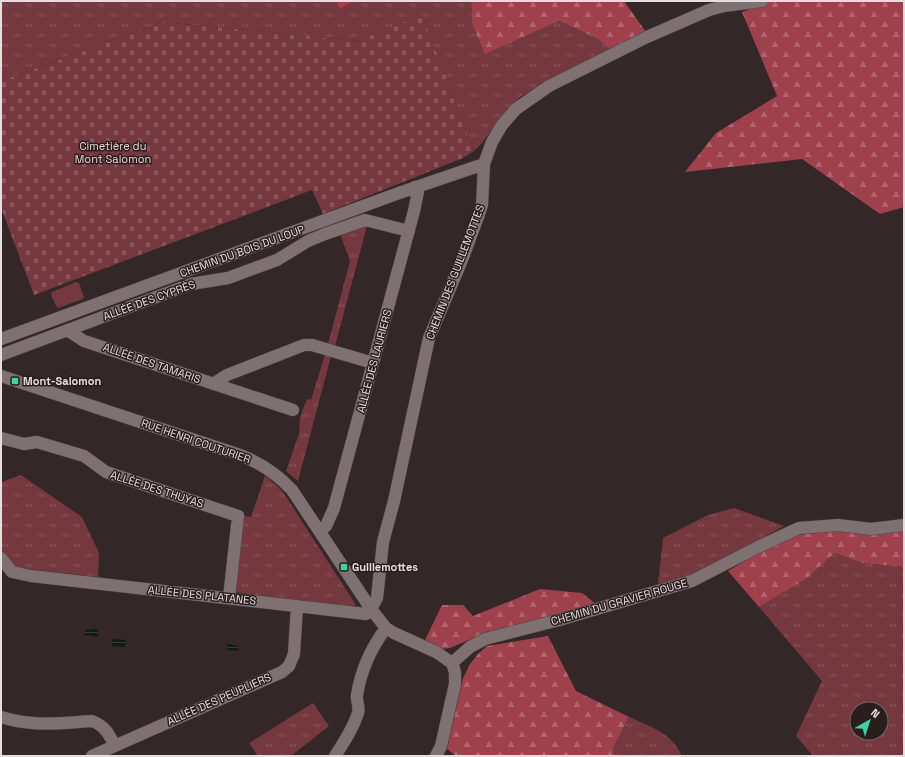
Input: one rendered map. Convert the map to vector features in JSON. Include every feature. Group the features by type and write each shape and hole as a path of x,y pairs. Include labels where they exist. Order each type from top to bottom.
{"street":[{"name":"CHEMIN DES GUILLEMOTTES","path":"371,610 377,598 383,542 394,501 429,338 462,260 478,217 482,205 484,164 492,142 502,125 516,109 549,86 647,37 699,14 724,6 762,1"},
{"name":"CHEMIN DU BOIS DU LOUP","path":"1,339 415,187 484,164"},
{"name":"ALLÉE DES LAURIERS","path":"320,531 326,526 334,508 409,232 418,192 415,187"},
{"name":"ALLÉE DES CYPRÈS","path":"1,355 191,284 228,278 277,260 308,241 365,220 409,232"},
{"name":"ALLÉE DES TAMARIS","path":"67,330 84,341 213,384 227,375 304,345 312,345 373,363"},
{"name":"RUE HENRI COUTURIER","path":"1,376 254,460 269,469 292,490 371,610"},
{"path":"213,384 293,410"},
{"name":"ALLÉE DES THUYAS","path":"1,438 24,444 37,442 84,456 106,472 238,516 229,598"},
{"name":"CHEMIN DU GRAVIER ROUGE","path":"452,663 470,647 485,639 566,618 692,581 758,546 799,528 838,525 871,528 904,525"},
{"name":"ALLÉE DES PLATANES","path":"1,558 12,572 31,576 366,614 371,610"},
{"name":"ALLÉE DES PEUPLIERS","path":"92,756 286,669 292,661 294,654 296,606"},
{"path":"371,610 386,628 436,652 452,663 455,672 455,684 441,746 436,756"},
{"path":"335,756 350,732 359,711 356,697 363,668 380,636 386,628"},
{"path":"1,717 17,722 32,724 92,721 100,724 106,729 115,746"}],"green space":[{"path":"1,1 336,1 340,9 353,1 471,1 472,24 485,53 559,21 598,39 609,49 520,97 508,109 474,151 422,16 358,41 163,22 1,81"},
{"path":"336,1 353,1 340,9"},
{"path":"471,1 624,1 646,32 609,49 598,39 559,21 485,54 472,24"},
{"path":"770,1 904,1 904,207 880,214 802,159 685,172 716,133 777,96 742,12"},
{"name":"Cimetière du Mont Salomon","path":"422,15 474,151 463,158 323,214 312,190 34,295 1,208 1,81 163,22 358,41"},
{"path":"365,225 367,226 335,346 328,344 350,261 340,234"},
{"path":"76,282 79,283 84,297 83,299 58,308 51,295 52,292"},
{"path":"325,355 331,356 298,481 286,471 299,434 300,417 307,399 311,400"},
{"path":"21,475 82,517 99,553 98,577 12,567 1,551 1,482"},
{"path":"265,476 283,492 356,605 351,606 235,592 244,516 251,517"},
{"path":"734,508 784,526 706,569 687,577 658,584 663,538 708,515"},
{"path":"904,527 904,567 862,563 835,553 806,579 759,607 728,571 771,545 789,537 834,530"},
{"path":"835,553 862,563 904,567 904,756 813,756 796,736 822,681 759,607 806,579"},
{"path":"540,589 582,593 596,604 476,637 450,648 441,649 425,640 442,605 463,605 473,616"},
{"path":"548,636 576,691 629,717 613,748 613,756 456,756 447,749 463,678 470,664 478,654 487,646"},
{"path":"313,703 329,726 291,756 258,756 249,743"},
{"path":"629,717 660,731 672,741 682,756 613,756 613,748"}],"shaded area":[{"path":"98,629 98,637 85,635 85,630"},
{"path":"112,639 126,640 125,647 112,646"},
{"path":"227,644 239,646 238,651 227,650"}],"place":[{"name":"Mont-Salomon","path":"15,381"},
{"name":"Guillemottes","path":"344,567"}]}
